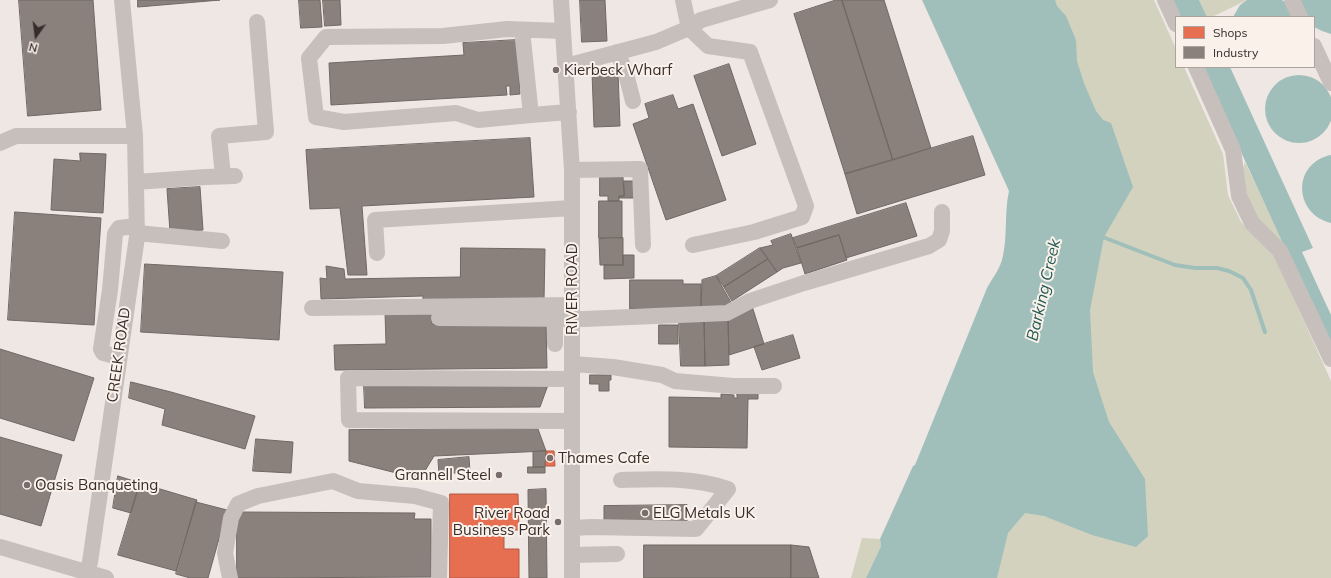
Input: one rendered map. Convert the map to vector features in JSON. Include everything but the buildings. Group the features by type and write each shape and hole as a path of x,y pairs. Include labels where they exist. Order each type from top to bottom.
{"street":[{"name":"CREEK ROAD","path":"86,575 90,562 137,229 135,136 122,0"},
{"name":"RIVER ROAD","path":"561,0 572,170 572,578"},
{"path":"683,0 688,28 708,46 750,52 806,206 802,217 754,232 694,245"},
{"path":"566,66 656,42 688,28 701,20 770,0"},
{"path":"1165,0 1175,22"},
{"path":"1292,0 1300,16"},
{"path":"136,182 229,176 219,136 266,132 257,22"},
{"path":"563,30 485,30 443,36 326,37 309,58 316,117 344,122 456,113 478,120 569,112"},
{"path":"522,30 531,115"},
{"path":"1315,48 1331,83"},
{"path":"617,52 625,70 633,101"},
{"path":"1196,68 1233,150 1239,196 1252,222 1280,251 1331,359"},
{"path":"0,143 16,136 135,136"},
{"path":"572,170 640,169 643,245"},
{"path":"377,253 375,220 572,208"},
{"path":"312,308 572,312 646,317 726,313 750,301 929,246 939,240 942,231 942,212"},
{"path":"119,357 103,353 101,349 110,290 115,234 119,228 137,229 222,241"},
{"path":"439,318 555,319 572,312"},
{"path":"555,319 556,344"},
{"path":"572,421 348,420 348,378 573,371 613,367 662,375 675,381 733,386 774,386"},
{"path":"572,528 696,528 728,489 716,485 673,479 621,480"},
{"path":"230,578 225,553 232,518 238,504 258,496 334,481 358,491 415,496 441,503 439,578"},
{"path":"0,547 86,575 106,578"},
{"path":"572,555 617,554"}],"green space":[{"path":"1029,0 1154,0 1175,47 1175,68 1184,68 1223,154 1228,195 1241,222 1275,257 1331,381 1331,578 965,578 978,557"},
{"path":"1199,0 1247,0 1214,16 1207,16"},
{"path":"1245,162 1284,244 1260,226 1244,192 1242,172"},
{"path":"862,538 880,539 881,546 866,578 851,578"}],"water":[{"name":"Barking Creek","path":"922,0 1055,0 1057,6 1066,16 1076,40 1077,61 1084,83 1096,111 1103,120 1111,123 1133,187 1104,237 1090,310 1093,372 1109,422 1145,479 1148,536 1136,547 1092,535 1044,516 1025,513 1008,533 997,578 866,578 881,546 880,539 913,466 915,465 987,288 1001,264 1005,243 1009,191"},
{"path":"1171,0 1199,0 1207,16 1179,16"},
{"path":"1247,0 1282,0 1291,6 1296,16 1234,16 1240,5"},
{"path":"1300,0 1331,0 1331,34 1315,28 1315,16 1305,16"},
{"path":"1202,68 1230,68 1313,248 1302,252 1331,315 1331,348"},
{"path":"1292,75 1306,75 1312,77 1318,80 1328,90 1331,96 1331,122 1328,128 1318,138 1312,141 1306,143 1292,143 1286,141 1280,138 1270,128 1267,122 1265,116 1265,102 1267,96 1270,90 1280,80 1286,77"},
{"path":"1331,155 1331,223 1318,218 1309,210 1304,200 1302,189 1304,178 1309,168 1318,160"}],"waterway":[{"path":"1100,236 1175,265 1195,268 1217,268 1229,271 1243,278 1251,290 1265,332"}],"place":[{"name":"Kierbeck Wharf","path":"556,70"},
{"name":"Thames Cafe","path":"550,458"},
{"name":"Grannell Steel","path":"499,475"},
{"name":"Oasis Banqueting","path":"27,485"},
{"name":"ELG Metals UK","path":"645,513"},
{"name":"River Road Business Park","path":"558,522"}]}
